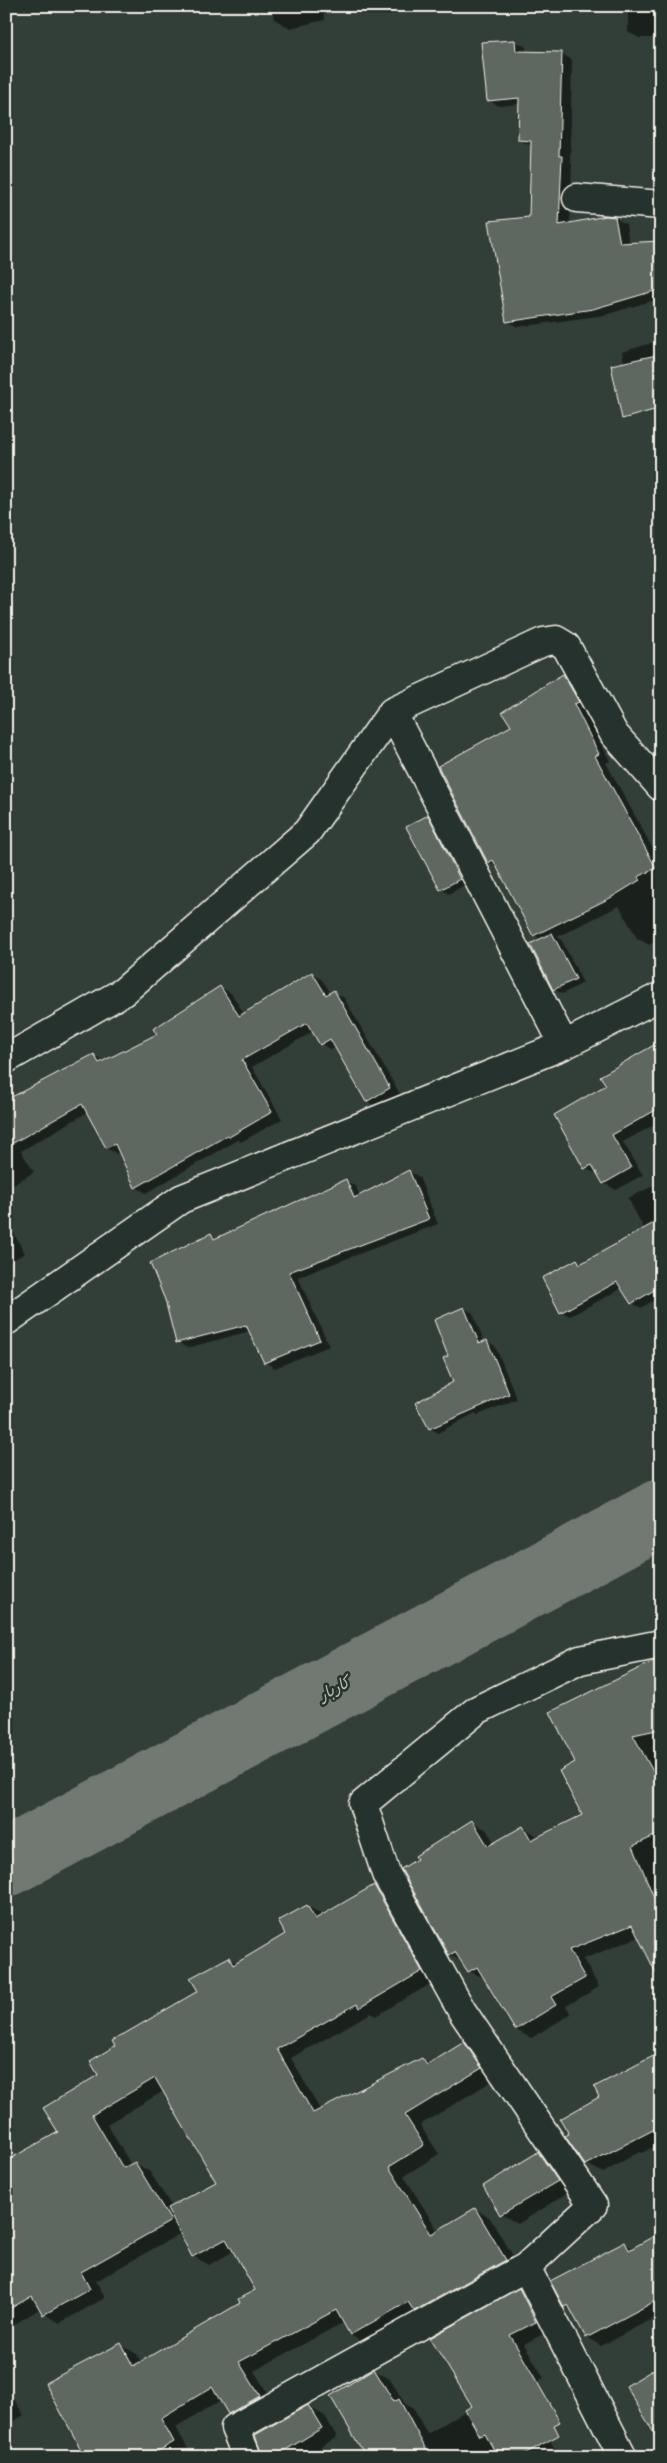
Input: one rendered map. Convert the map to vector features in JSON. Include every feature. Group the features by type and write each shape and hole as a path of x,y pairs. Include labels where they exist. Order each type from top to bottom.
{"street":[{"path":"577,198 661,204"},
{"path":"6,1059 123,992 307,832 392,712 543,642 556,640 566,646 614,734 661,787"},
{"path":"392,712 564,1045"},
{"path":"6,1321 181,1199 564,1045 661,996"},
{"path":"247,2457 235,2428 526,2267 593,2204 462,2012 386,1874 363,1804 477,1710 580,1660 661,1644"},
{"path":"526,2267 623,2457"}],"building":[{"path":"515,40 516,51 562,52 559,156 562,156 559,225 606,216 615,217 620,243 661,241 661,289 593,309 506,322 489,221 529,217 531,141 518,140 519,98 487,101 481,42"},
{"path":"661,354 661,408 622,419 611,365"},
{"path":"563,674 579,702 574,704 599,754 595,756 656,868 638,877 640,880 612,897 533,936 493,860 488,863 438,766 511,726 502,712"},
{"path":"428,815 460,879 440,890 406,827"},
{"path":"552,933 576,979 553,990 530,944"},
{"path":"312,972 326,995 334,990 390,1088 366,1102 330,1039 320,1045 307,1023 242,1060 272,1112 135,1188 115,1144 106,1148 82,1104 6,1147 6,1100 94,1054 99,1063 157,1034 153,1029 220,986 239,1016"},
{"path":"661,1041 661,1107 612,1135 631,1168 603,1184 592,1165 584,1169 554,1115 606,1085 600,1076"},
{"path":"409,1170 429,1219 289,1272 320,1340 264,1363 246,1325 176,1343 165,1300 150,1263 211,1233 214,1239 346,1179 354,1198"},
{"path":"661,1219 661,1286 631,1304 617,1282 560,1313 542,1278 577,1259 580,1264"},
{"path":"464,1307 479,1343 487,1340 509,1394 429,1429 415,1403 453,1382 443,1358 448,1356 434,1320"},
{"path":"661,1660 661,1729 633,1735 661,1786 661,1833 633,1846 661,1915 661,1983 632,1925 569,1950 585,1978 551,1997 556,2005 515,2030 477,1967 468,1972 455,1952 449,1955 401,1869 417,1859 415,1856 472,1820 488,1846 523,1826 531,1840 582,1815 559,1771 575,1762 550,1712 652,1662"},
{"path":"374,1885 422,1971 359,2008 357,2004 277,2049 313,2113 422,2058 427,2065 464,2042 482,2068 405,2115 424,2145 389,2167 431,2234 475,2208 506,2260 414,2311 408,2302 350,2335 336,2310 239,2362 260,2396 228,2414 212,2387 161,2418 174,2442 148,2457 85,2457 45,2383 121,2343 133,2366 240,2303 238,2299 255,2290 226,2239 192,2257 167,2208 216,2182 155,2078 92,2115 123,2168 135,2162 171,2221 81,2272 90,2289 43,2315 32,2296 6,2311 6,2161 58,2132 43,2108 98,2075 90,2061 115,2046 112,2041 198,1991 190,1978 229,1957 233,1965 285,1934 278,1921 307,1905 315,1919"},
{"path":"661,2052 661,2126 585,2165 565,2136 569,2134 560,2119 599,2097 594,2087"},
{"path":"538,2152 558,2181 500,2215 483,2186"},
{"path":"661,2232 661,2298 586,2338 568,2305 564,2307 550,2281 625,2242 629,2250"},
{"path":"519,2288 536,2322 510,2335 560,2422 554,2425 559,2435 519,2457 498,2457 485,2434 480,2436 465,2410 472,2406 430,2338"},
{"path":"661,2365 661,2445 626,2386"},
{"path":"374,2369 394,2402 399,2399 430,2457 366,2457 330,2396"},
{"path":"308,2405 322,2428 274,2457 262,2457 255,2435"}],"waterway":[{"name":"کاربار","path":"6,1863 661,1513"}]}
